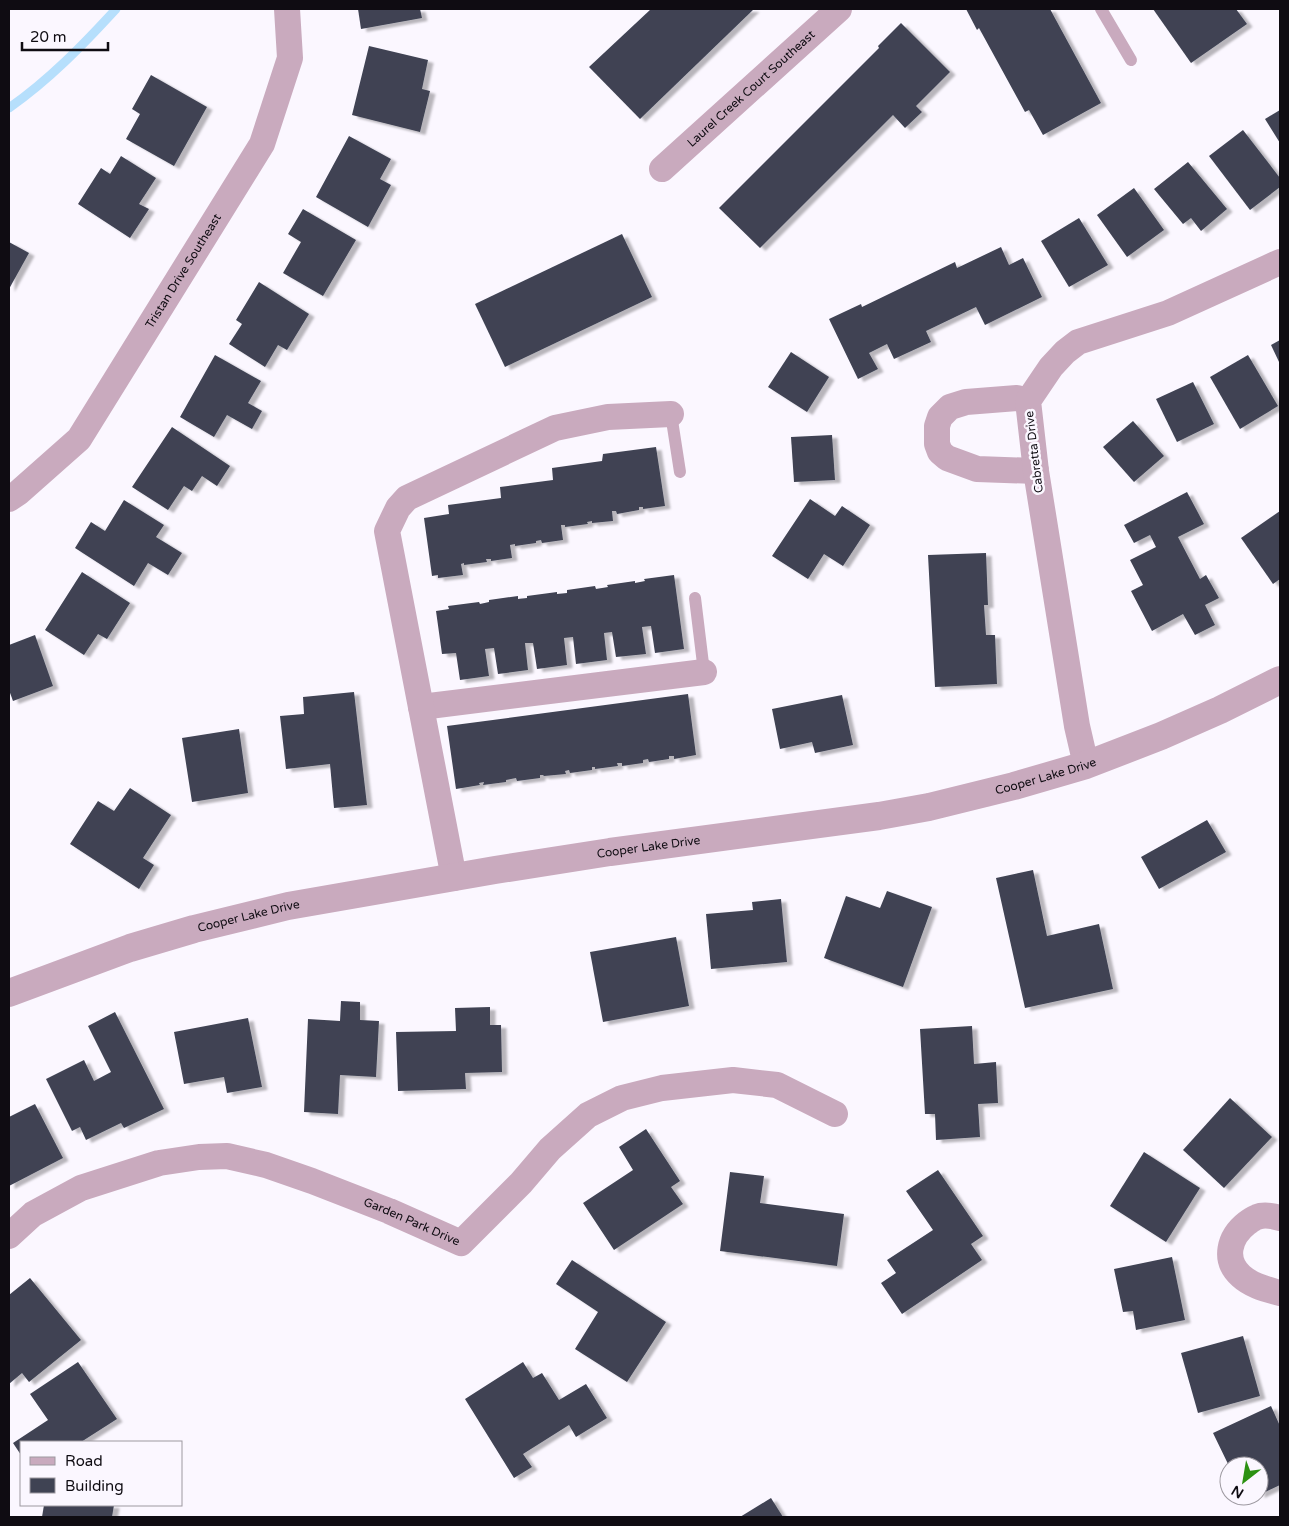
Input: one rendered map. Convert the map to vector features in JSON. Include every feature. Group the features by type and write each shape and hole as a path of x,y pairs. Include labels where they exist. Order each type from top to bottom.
{"street":[{"name":"Tristan Drive Southeast","path":"9,499 79,439 262,144 290,58 287,9"},
{"name":"Laurel Creek Court Southeast","path":"662,168 839,9"},
{"name":"Cabretta Drive","path":"1086,765 1077,726 1036,471 1028,401 1051,367 1078,342 1168,314 1280,262"},
{"path":"1028,401 1017,398 966,402 950,407 940,418 937,426 936,444 946,458 977,469 1036,471"},
{"path":"454,878 387,531 398,508 407,498 555,428 608,417 671,414"},
{"path":"421,707 704,672"},
{"name":"Cooper Lake Drive","path":"9,993 130,948 194,929 288,906 610,852 879,816 929,807 995,791 1086,765 1161,736 1220,710 1280,680"},
{"name":"Garden Park Drive","path":"9,1236 34,1214 82,1188 159,1163 199,1157 227,1156 266,1165 312,1181 389,1211 461,1243 521,1183 550,1149 581,1121 588,1115 622,1098 662,1088 733,1080 777,1085 835,1114"},
{"path":"1280,1218 1272,1216 1257,1217 1244,1226 1233,1238 1229,1251 1230,1263 1240,1275 1252,1284 1280,1293"}],"lane":[{"path":"1102,9 1131,60"},
{"path":"671,414 680,472"},
{"path":"695,598 704,672"}],"building":[{"path":"358,9 420,9 422,18 361,29"},
{"path":"651,9 754,9 640,119 589,67"},
{"path":"966,9 1050,9 1101,103 1043,135 1029,110 1025,112 979,28 977,30"},
{"path":"1153,9 1236,9 1247,24 1191,63"},
{"path":"901,23 950,72 916,106 922,112 905,128 893,115 760,248 719,208 879,48 878,46"},
{"path":"369,46 428,60 422,89 430,91 420,132 352,115"},
{"path":"151,75 207,107 174,166 126,139 140,114 132,109"},
{"path":"1280,110 1280,143 1265,119"},
{"path":"1243,130 1280,178 1280,187 1250,210 1209,156"},
{"path":"349,136 391,159 380,179 391,185 368,227 316,197"},
{"path":"121,156 156,178 139,204 149,209 130,238 78,204 101,168 110,174"},
{"path":"1188,162 1227,209 1201,231 1191,218 1183,224 1154,189"},
{"path":"1134,188 1164,230 1127,257 1097,215"},
{"path":"303,209 356,240 323,296 283,273 301,242 288,234"},
{"path":"1079,218 1108,265 1069,287 1041,241"},
{"path":"622,234 652,297 505,367 475,304"},
{"path":"9,242 29,253 9,289"},
{"path":"1001,247 1009,265 1023,258 1042,297 985,325 976,307 926,331 931,342 894,359 887,344 869,353 878,369 858,379 829,319 861,304 862,307 955,262 957,268"},
{"path":"259,282 309,314 287,350 278,345 265,367 229,344 242,324 236,320"},
{"path":"1280,340 1280,364 1271,345"},
{"path":"791,352 829,377 807,412 768,387"},
{"path":"215,355 261,381 248,403 262,411 252,429 227,415 214,437 180,417"},
{"path":"1248,355 1278,406 1240,429 1210,377"},
{"path":"1193,382 1214,424 1177,442 1156,399"},
{"path":"1133,421 1164,456 1134,482 1103,447"},
{"path":"172,427 230,466 217,486 202,476 192,491 184,486 168,510 132,487"},
{"path":"832,435 835,480 794,482 791,437"},
{"path":"656,447 665,506 643,509 643,507 639,507 639,510 617,514 616,511 612,511 613,521 592,523 592,521 587,522 588,524 565,527 565,525 561,525 563,540 542,543 541,540 536,541 536,543 510,545 512,558 491,561 491,559 486,559 487,562 461,564 463,575 438,578 438,575 432,576 424,518 449,514 448,505 501,498 500,487 553,480 552,468 602,461 603,454"},
{"path":"1187,492 1204,524 1178,537 1200,579 1206,575 1219,598 1205,605 1215,625 1195,635 1183,614 1152,631 1131,591 1143,585 1130,560 1156,547 1150,535 1134,543 1124,525"},
{"path":"810,499 835,516 842,506 870,525 843,566 824,554 808,579 772,556"},
{"path":"124,500 164,525 156,537 182,553 168,575 148,563 134,586 75,548 91,522 105,531"},
{"path":"1280,511 1280,579 1273,584 1241,538"},
{"path":"986,553 988,605 984,605 986,635 995,635 997,684 935,687 928,555"},
{"path":"82,572 130,603 107,639 98,634 84,655 45,630"},
{"path":"674,575 684,649 655,653 651,626 642,627 646,654 616,657 612,632 604,633 607,660 576,664 573,637 564,638 567,665 537,669 533,643 525,643 528,670 498,674 494,648 485,649 489,676 460,680 456,653 442,654 436,611 449,609 448,606 479,602 480,604 489,602 489,600 518,596 518,599 557,592 557,594 567,593 567,590 595,586 596,589 608,587 607,585 635,581 635,583 645,581 644,579"},
{"path":"35,635 53,686 13,701 9,690 9,645"},
{"path":"354,692 367,805 334,808 330,764 286,769 280,716 304,714 303,697"},
{"path":"688,694 696,755 674,759 674,756 669,756 669,759 649,762 648,759 643,760 643,763 622,766 622,763 617,763 618,766 595,769 595,767 592,767 592,770 570,773 569,770 565,771 566,774 540,775 540,778 517,781 516,778 506,780 506,782 483,785 484,782 479,783 480,785 456,789 447,726"},
{"path":"842,695 853,745 815,753 812,742 780,749 772,709"},
{"path":"239,729 248,793 192,802 182,738"},
{"path":"130,788 171,815 143,858 154,865 139,889 70,844 98,801 114,811"},
{"path":"1207,820 1226,852 1159,889 1141,857"},
{"path":"1033,870 1047,936 1099,924 1113,989 1025,1008 996,878"},
{"path":"887,891 932,907 903,987 824,958 846,896 880,908"},
{"path":"781,899 787,962 711,969 706,914 753,910 752,902"},
{"path":"676,937 689,1006 603,1022 590,952"},
{"path":"341,1001 360,1002 360,1020 379,1021 376,1077 340,1075 338,1114 304,1112 308,1019 340,1021"},
{"path":"490,1007 490,1025 501,1025 502,1072 465,1073 466,1089 398,1091 396,1032 456,1031 455,1008"},
{"path":"115,1012 164,1109 124,1128 121,1123 86,1140 80,1127 72,1131 46,1079 84,1060 94,1081 111,1072 88,1026"},
{"path":"248,1018 262,1087 227,1093 224,1077 184,1084 174,1032"},
{"path":"972,1026 974,1064 996,1062 998,1103 978,1104 980,1137 936,1140 935,1114 925,1114 920,1029"},
{"path":"1230,1098 1272,1137 1224,1188 1183,1150"},
{"path":"35,1104 63,1158 9,1186 9,1117"},
{"path":"646,1129 680,1181 671,1187 683,1204 614,1250 583,1203 633,1170 619,1147"},
{"path":"1144,1152 1200,1188 1166,1242 1110,1206"},
{"path":"938,1170 983,1236 971,1244 982,1260 902,1314 881,1283 896,1273 887,1260 933,1230 906,1191"},
{"path":"730,1172 764,1176 760,1203 844,1214 837,1266 720,1251"},
{"path":"1172,1257 1185,1320 1136,1330 1133,1311 1123,1312 1114,1269"},
{"path":"572,1260 666,1322 627,1382 575,1349 598,1312 556,1284"},
{"path":"30,1278 81,1340 29,1382 22,1373 9,1384 9,1295"},
{"path":"1243,1336 1260,1396 1198,1413 1181,1353"},
{"path":"78,1362 117,1419 83,1441 20,1441 20,1454 13,1443 48,1420 30,1394"},
{"path":"523,1362 533,1378 542,1373 559,1400 586,1384 607,1418 576,1437 569,1425 523,1454 532,1467 514,1478 465,1399"},
{"path":"1271,1406 1280,1426 1280,1485 1269,1490 1269,1456 1224,1456 1213,1433"},
{"path":"771,1498 783,1517 740,1517"},
{"path":"44,1506 114,1506 112,1517 42,1517"}],"waterway":[{"path":"9,108 38,86 91,36 116,9"}]}
